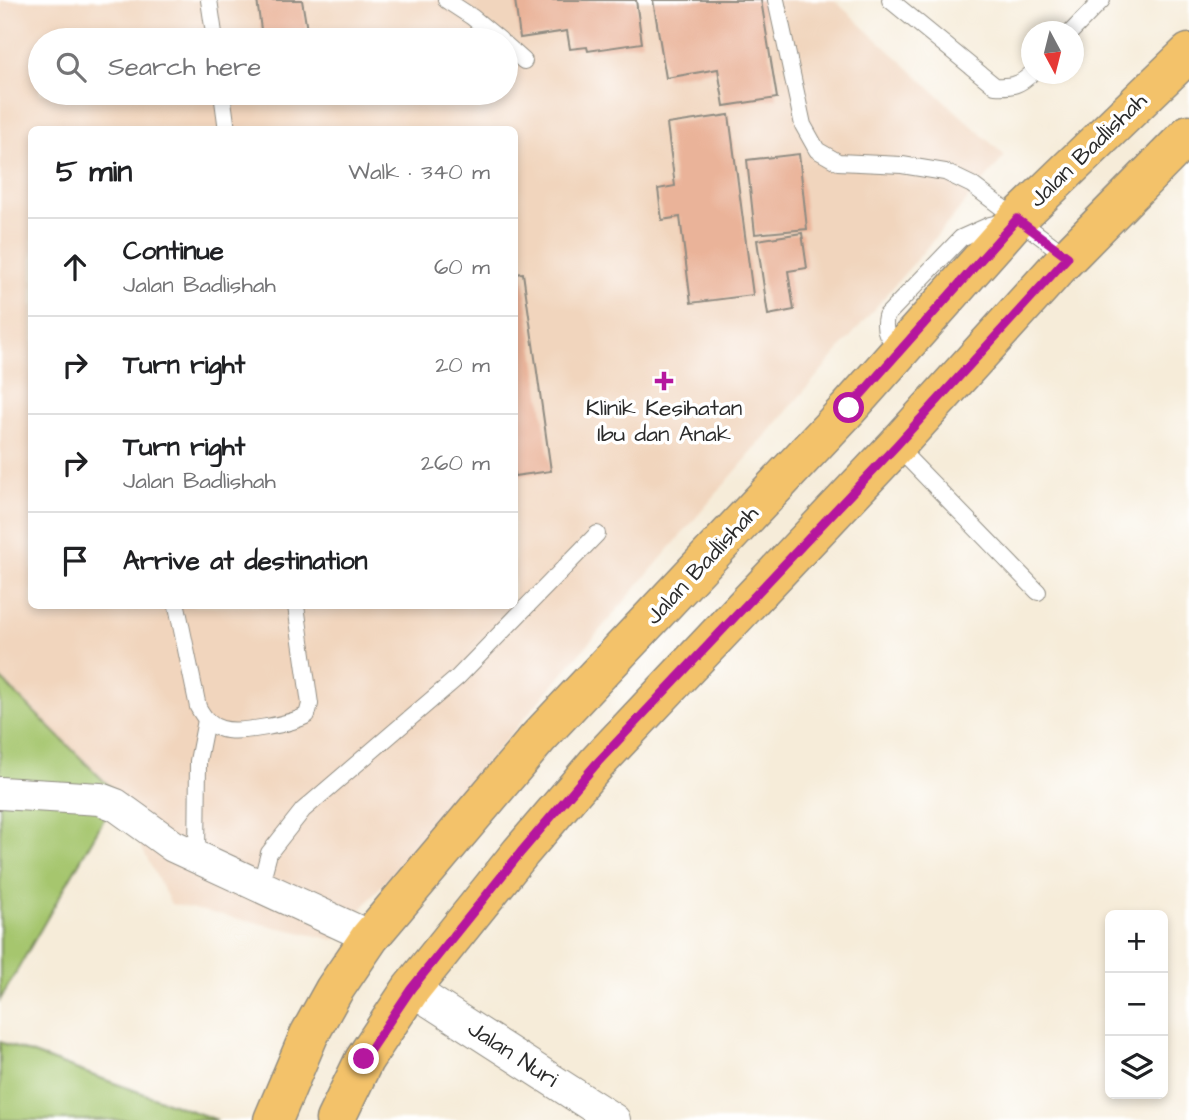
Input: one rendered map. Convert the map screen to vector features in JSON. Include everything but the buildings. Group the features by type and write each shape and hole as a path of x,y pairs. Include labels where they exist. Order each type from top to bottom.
{"main road":[{"name":"Jalan Badlishah","path":"273,1120 309,1035 334,990 370,937 538,738 849,408 1017,219 1189,53"},
{"path":"335,1120 364,1059 411,989 521,852 597,763 896,446 1068,257 1189,134"}],"street":[{"path":"0,793 100,799 116,805 173,846 370,937"},
{"name":"Jalan Nuri","path":"411,989 614,1120"}],"lane":[{"path":"209,0 213,28"},
{"path":"446,0 485,28"},
{"path":"776,0 803,125 817,150 838,162 902,165 945,173 972,186 1068,257"},
{"path":"890,0 995,86 1011,87 1021,83"},
{"path":"1082,21 1102,0"},
{"path":"518,56 524,61"},
{"path":"224,105 227,126"},
{"path":"896,446 1038,592"},
{"path":"260,887 269,853 303,810 458,677 597,534"},
{"path":"178,609 198,708 206,720 224,730 241,730 297,720 307,715 310,705 296,609"},
{"path":"197,856 198,761 206,720"}],"shaded area":[{"name":"Klinik Kesihatan Ibu dan Anak","path":"0,0 834,0 1005,156 335,940 171,904 109,786 0,678"}],"green space":[{"path":"0,678 118,795 0,1000"},
{"path":"0,1042 217,1120 0,1120"}],"place":[{"name":"Klinik Kesihatan Ibu dan Anak","path":"664,381"}],"route":[{"path":"364,1059 411,989 521,852 597,763 896,446 1068,257 1017,219 849,408"}]}
